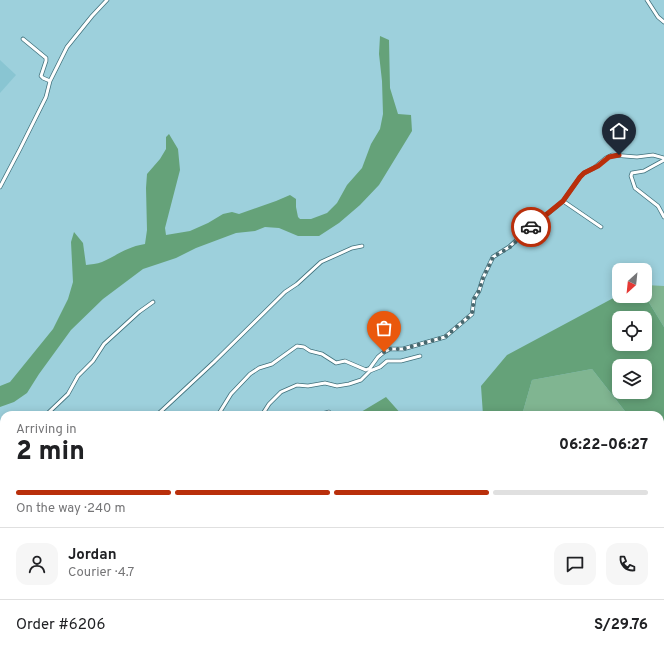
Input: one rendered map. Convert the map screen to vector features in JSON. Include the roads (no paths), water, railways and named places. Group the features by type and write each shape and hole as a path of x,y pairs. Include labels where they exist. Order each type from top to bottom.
{"street":[{"path":"0,186 20,150 46,97 50,81 67,47 107,0"},
{"path":"647,0 658,17 664,22"},
{"path":"23,39 46,58 41,76 50,81"},
{"path":"265,411 276,397 286,389 296,385 308,386 325,384 337,386 361,380 378,357 384,352 390,349 403,349 448,335 472,314 474,299 479,291 483,278 493,257 510,247 563,201 584,173 598,166 609,157 616,155 641,157 653,155 664,159"},
{"path":"664,159 651,168 632,173 631,176 635,188 650,198 658,206 664,217"},
{"path":"563,201 601,227"},
{"path":"161,411 214,362 285,292 297,284 318,264 352,248 362,246"},
{"path":"50,411 68,394 78,376 93,361 104,344 153,302"},
{"path":"220,411 231,394 250,374 260,368 272,364 297,346 302,346 310,351 322,354 336,363 345,361 368,371 382,366 387,361 401,361 420,356"}]}
